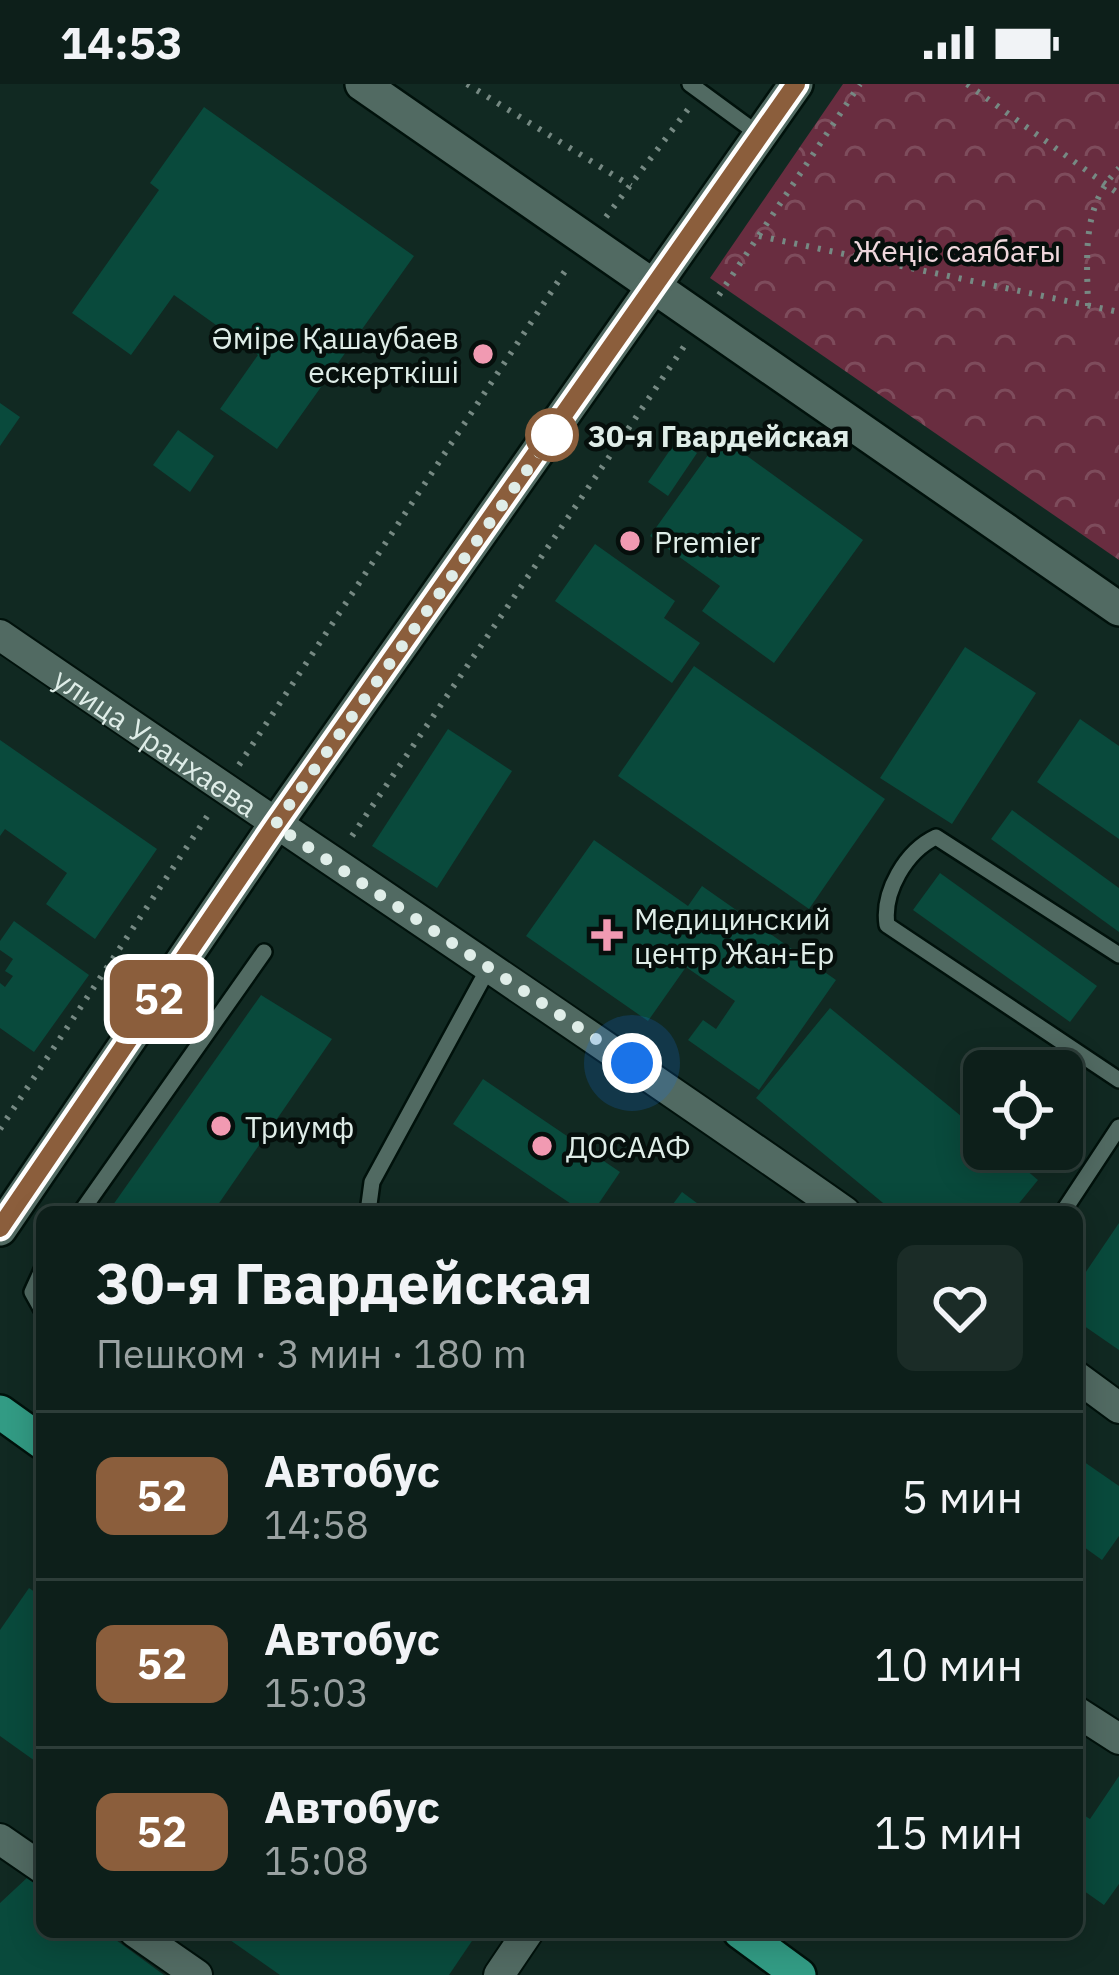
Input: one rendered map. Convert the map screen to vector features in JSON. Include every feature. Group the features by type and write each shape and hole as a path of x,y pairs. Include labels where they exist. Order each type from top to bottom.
{"main road":[{"path":"362,84 1119,609"},
{"path":"0,1228 796,84"},
{"path":"0,1412 36,1438"},
{"path":"748,1938 799,1975"}],"street":[{"name":"улица Уранхаева","path":"0,635 223,788 269,837 332,866 490,964 835,1206"},
{"path":"1083,1381 1119,1408"},
{"path":"1083,1716 1119,1739"},
{"path":"0,1838 36,1864"},
{"path":"144,1938 196,1975"},
{"path":"499,1975 524,1938"}],"lane":[{"path":"696,88 761,136"},
{"path":"1119,955 936,837 916,847 884,904 887,925 1119,1080"},
{"path":"86,1206 264,952"},
{"path":"369,1206 372,1182 490,964"},
{"path":"1067,1206 1119,1127"}],"path":[{"path":"467,84 631,186"},
{"path":"332,866 860,84"},
{"path":"967,84 1119,194"},
{"path":"0,1129 588,241 696,88"},
{"path":"1088,306 1087,244 1103,184 1119,168"},
{"path":"758,236 1119,312"},
{"path":"206,819 269,837"}],"green space":[{"name":"Жеңіс саябағы","path":"843,84 1119,84 1119,560 710,278"}],"building":[{"path":"204,107 414,256 277,449 220,409 258,355 174,295 131,355 72,313 159,190 150,183"},
{"path":"0,403 20,417 0,446"},
{"path":"178,430 214,456 190,492 153,465"},
{"path":"721,437 863,540 774,663 702,611 720,586 650,536"},
{"path":"677,440 697,453 668,496 648,482"},
{"path":"595,544 675,601 664,618 700,643 672,683 555,601"},
{"path":"965,647 1036,693 952,824 880,778"},
{"path":"694,666 885,799 809,909 618,776"},
{"path":"1080,719 1119,746 1119,839 1037,782"},
{"path":"448,729 512,771 437,888 372,846"},
{"path":"0,740 157,849 95,939 46,904 67,873 5,829 0,836"},
{"path":"1012,810 1119,888 1119,932 991,839"},
{"path":"594,840 688,906 702,886 836,980 759,1090 688,1040 703,1020 716,1029 735,1001 686,967 648,1021 526,936"},
{"path":"940,873 1097,986 1070,1022 913,910"},
{"path":"14,921 89,975 34,1052 0,1028 0,983 5,987 13,976 5,971 13,959 0,950 0,941"},
{"name":"Триумф","path":"261,995 332,1039 217,1206 112,1206"},
{"path":"830,1008 963,1118 963,1170 1026,1170 1038,1180 1017,1206 887,1206 756,1098"},
{"path":"483,1079 620,1172 597,1206 574,1206 453,1124"},
{"path":"682,1192 701,1206 672,1206"},
{"path":"1119,1223 1119,1350 1083,1325 1083,1276"},
{"path":"1083,1461 1119,1486 1119,1536 1102,1560 1083,1546"},
{"path":"29,1588 36,1593 36,1762 0,1736 0,1630"},
{"path":"1119,1776 1119,1884 1104,1905 1083,1890 1083,1815 1090,1819"},
{"path":"29,1876 36,1881 36,1938 113,1938 164,1975 0,1975 0,1903"},
{"path":"474,1938 449,1975 280,1975 230,1940"}],"bus line":[{"name":"52","path":"0,1228 275,825 796,84"}],"place":[{"name":"Әміре Қашаубаев ескерткіші","path":"483,354"},
{"name":"30-я Гвардейская","path":"552,435"},
{"name":"Premier","path":"630,541"},
{"name":"Медицинский центр Жан-Ер","path":"607,935"},
{"name":"Триумф","path":"221,1126"},
{"name":"ДОСААФ","path":"542,1146"}],"route":[{"path":"552,435 275,825 490,964 632,1063"}]}
